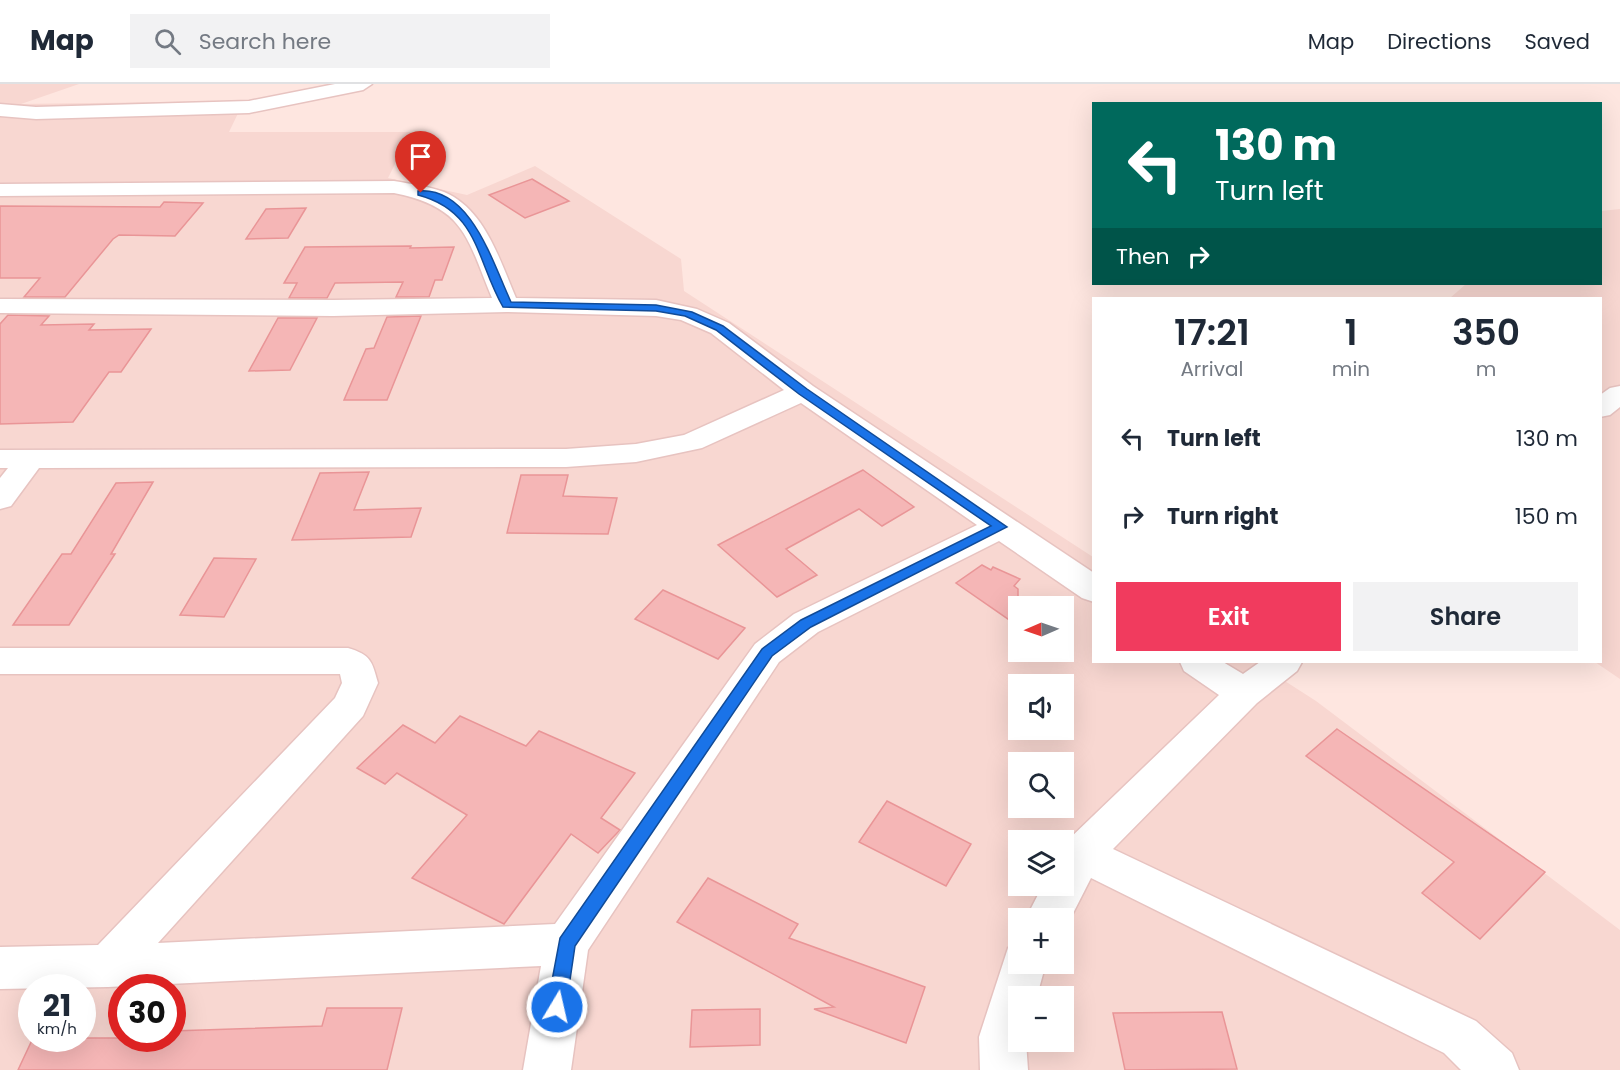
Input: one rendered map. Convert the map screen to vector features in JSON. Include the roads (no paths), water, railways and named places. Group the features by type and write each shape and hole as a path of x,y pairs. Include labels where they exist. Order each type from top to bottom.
{"street":[{"path":"0,110 36,113 249,107 363,84"},
{"path":"0,190 394,187 441,198 460,211 475,234 507,305"},
{"path":"0,306 333,308 507,305 656,308 688,314 720,328 803,392 1092,589"},
{"path":"0,459 566,458 636,453 692,442 803,392"},
{"path":"1602,408 1620,394"},
{"path":"0,499 30,459"},
{"path":"547,1070 567,944 767,652 806,623 1000,527"},
{"path":"0,661 273,660 348,661 355,665 360,683 350,706 108,966"},
{"path":"1199,663 1244,693"},
{"path":"1053,908 1082,854 1244,693 1283,663"},
{"path":"1082,854 1460,1037 1495,1070"},
{"path":"0,968 108,966 567,944"},
{"path":"1004,1070 1002,1037 1021,974"}]}
